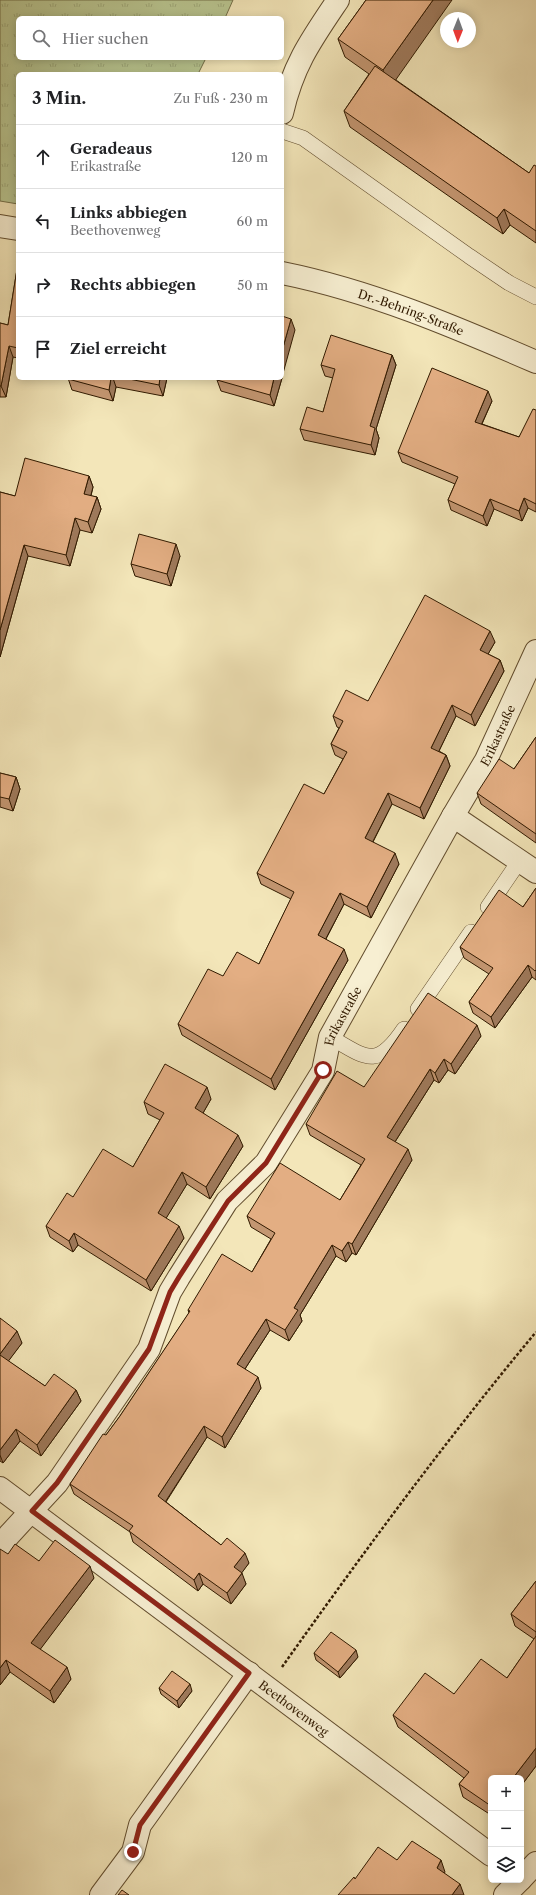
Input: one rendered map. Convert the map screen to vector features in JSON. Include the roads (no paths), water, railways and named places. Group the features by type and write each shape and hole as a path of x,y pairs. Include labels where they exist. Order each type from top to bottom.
{"street":[{"path":"284,105 295,68 307,46 338,0"},
{"name":"Dr.-Behring-Straße","path":"284,273 337,286 396,305 446,323 536,362"},
{"name":"Erikastraße","path":"0,1547 9,1535 57,1483 149,1349 170,1292 176,1282 228,1201 266,1163 323,1070 330,1037 453,816 486,760 536,651"},
{"path":"453,816 528,866"},
{"name":"Beethovenweg","path":"0,1488 488,1853"},
{"path":"101,1895 133,1852 140,1825 249,1673"},
{"path":"524,1876 536,1864"},
{"path":"524,1881 536,1889"},
{"path":"505,1895 517,1883"}],"lane":[{"path":"284,132 303,138 469,256 509,283 536,297"},
{"path":"330,1037 360,1055 371,1057 382,1054 388,1049 398,1038 528,866"}]}
